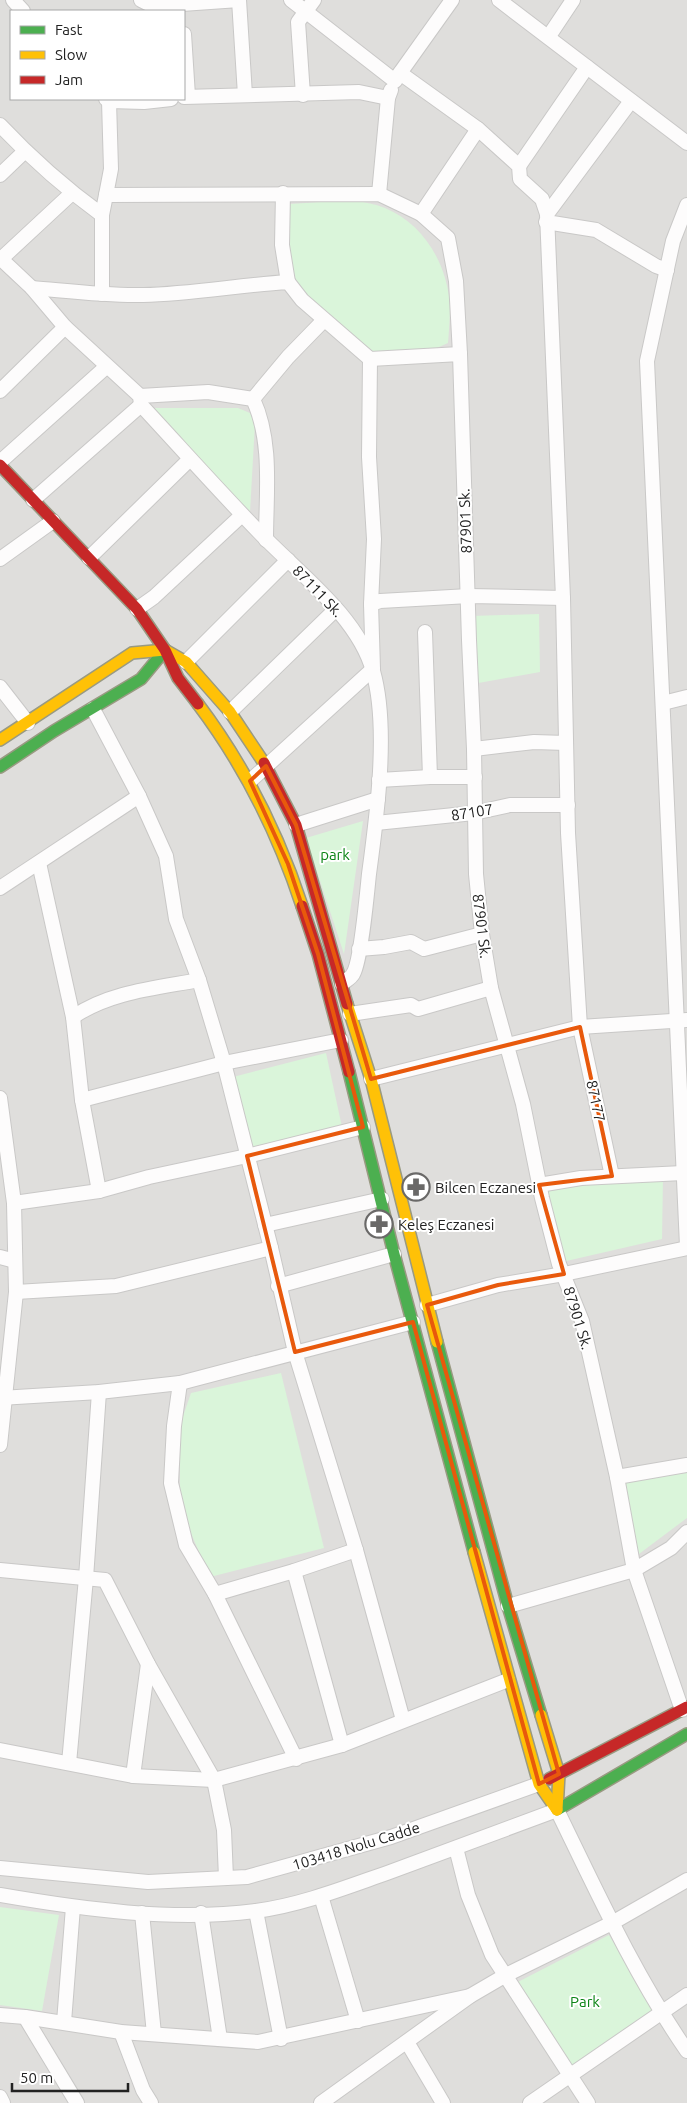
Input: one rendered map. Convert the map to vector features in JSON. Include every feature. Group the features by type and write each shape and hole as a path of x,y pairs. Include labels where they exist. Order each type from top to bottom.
{"street":[{"path":"13,0 22,10"},
{"path":"141,0 153,6 182,7 239,0 245,96"},
{"path":"290,0 398,77 478,130 519,166"},
{"path":"303,95 298,22 314,0"},
{"path":"106,195 380,194 388,98 398,77 452,0"},
{"path":"499,0 549,36 687,143"},
{"path":"549,36 574,0"},
{"path":"185,66 186,97 358,92 388,98"},
{"path":"547,218 542,199 520,179 519,166 587,67"},
{"path":"102,294 102,215 112,168 108,100 144,102 162,100"},
{"path":"547,218 632,100"},
{"path":"0,124 25,151 72,193 102,215"},
{"path":"421,214 478,130"},
{"path":"0,175 25,151"},
{"path":"0,259 72,193"},
{"path":"283,193 282,245 288,282 302,300 370,359 460,354"},
{"name":"87901 Sk.","path":"380,194 421,214 448,238 456,281 460,354 469,596 468,640 475,777 476,874 482,934 491,988 523,1104 559,1264 582,1321 617,1477 634,1570 685,1708"},
{"path":"427,1305 498,1285 564,1274 687,1247 683,1172 681,1020 663,703 647,361 673,241 687,205"},
{"path":"547,218 596,230 656,266 667,270"},
{"name":"87177","path":"547,218 563,598 568,805 580,1027 612,1176"},
{"name":"87111 Sk.","path":"0,259 32,288 65,327 140,400 190,459 266,540 336,609 358,635 373,669 380,704 379,780 376,823 359,949 353,975 342,984"},
{"path":"32,288 102,294 141,295 195,292 239,285 288,282"},
{"path":"254,399 288,357 324,320"},
{"path":"0,391 65,327"},
{"path":"250,781 373,669 371,604 374,557 369,457 370,359"},
{"path":"106,367 1,466 137,609 165,650 178,678 214,725 250,781 288,864 318,954 364,1127 394,1254 508,1680 539,1784 557,1810 612,1923 661,2014 687,2051"},
{"path":"33,500 140,400 208,392 254,399"},
{"path":"254,399 262,419 266,447 266,540"},
{"path":"89,558 190,459"},
{"path":"137,609 154,597 242,515"},
{"path":"0,559 53,521"},
{"path":"186,662 288,560"},
{"path":"371,604 469,596 563,598"},
{"path":"230,712 336,609"},
{"path":"425,632 430,777"},
{"path":"0,767 54,730 93,709 140,679 165,650"},
{"path":"0,740 132,653 165,650 186,662 230,712 266,766 296,825 350,1014 371,1079 427,1305 508,1606 558,1774 557,1810"},
{"path":"0,687 28,723"},
{"path":"663,703 687,697"},
{"path":"93,709 139,796 166,856 176,920 199,980 224,1063 271,1248 278,1286 295,1352 356,1550 403,1720"},
{"path":"474,749 534,742 566,743"},
{"path":"379,780 475,777"},
{"path":"0,888 139,796"},
{"path":"296,825 378,799"},
{"name":"87107","path":"376,823 474,813 510,804 568,805"},
{"path":"39,863 73,1017 82,1100 99,1191"},
{"path":"359,949 411,942 424,949 482,934"},
{"path":"73,1017 85,1009 132,992 199,980"},
{"path":"350,1014 411,1004 418,1009 491,988"},
{"path":"371,1079 580,1027 681,1020"},
{"path":"82,1100 224,1063 341,1040"},
{"path":"0,1103 14,1204 16,1292 6,1325 0,1445"},
{"path":"14,1204 99,1191 168,1172 247,1156 364,1127"},
{"path":"540,1185 612,1176 683,1172"},
{"path":"265,1225 382,1199"},
{"path":"16,1292 116,1286 271,1248"},
{"path":"278,1286 394,1254"},
{"path":"0,1257 15,1262"},
{"path":"3,1398 99,1392 180,1383 413,1322"},
{"path":"180,1383 174,1426 171,1483 186,1545 215,1594 296,1759"},
{"path":"69,1763 86,1578 99,1392"},
{"path":"617,1477 687,1465"},
{"path":"508,1606 634,1570 671,1548 687,1532"},
{"path":"215,1594 294,1571 356,1550"},
{"path":"0,1570 106,1580 148,1664 214,1780 224,1830 226,1878"},
{"path":"294,1571 342,1745"},
{"path":"133,1776 148,1664"},
{"path":"0,1750 133,1776 214,1780 342,1745 508,1680"},
{"name":"103418 Nolu Cadde","path":"0,1868 148,1882 247,1877 391,1837 539,1784 685,1708"},
{"path":"0,1895 73,1908 201,1913 256,1911 321,1896 557,1810 687,1734"},
{"path":"456,1848 468,1895 492,1955 588,2103"},
{"path":"322,2103 470,1996 506,1975 612,1923 687,1880"},
{"path":"321,1896 358,2021"},
{"path":"64,2022 73,1908"},
{"path":"256,1911 281,2039"},
{"path":"142,1912 154,2034"},
{"path":"201,1913 220,2039"},
{"path":"530,2103 687,1995"},
{"path":"0,2016 64,2022 121,2032 258,2042 281,2039 470,1996"},
{"path":"25,2017 77,2103"},
{"path":"121,2032 143,2090 152,2103"},
{"path":"407,2042 443,2103"},
{"path":"0,2097 4,2103"}],"highlighted area":[{"path":"266,766 296,825 371,1079 580,1027 612,1176 539,1185 564,1274 498,1285 427,1305 559,1774 539,1784 413,1322 295,1352 247,1156 363,1127 318,954 288,864 250,781"}],"shaded area":[{"path":"0,0 687,0 687,2103 0,2103"}],"green space":[{"path":"352,200 385,208 399,215 422,235 431,247 444,275 448,290 450,305 448,343 423,354 387,358 362,349 298,288 289,263 286,233 290,204"},
{"path":"148,408 238,408 250,413 255,423 250,512"},
{"path":"539,614 540,672 473,684 471,616"},
{"name":"park","path":"363,821 344,954 306,838"},
{"path":"326,1053 342,1127 251,1149 233,1077"},
{"path":"663,1176 662,1239 562,1262 544,1189"},
{"path":"281,1373 324,1548 210,1577 180,1508 180,1425 191,1393"},
{"path":"687,1473 687,1518 639,1554 620,1480"},
{"path":"0,1907 59,1915 42,2011 0,2005"},
{"name":"Park","path":"609,1935 654,2011 571,2067 514,1984"}],"traffic: fast":[{"path":"0,767 54,731 141,679 165,650"},
{"path":"349,1072 394,1254 474,1552"},
{"path":"437,1342 508,1606 541,1715"},
{"path":"557,1810 687,1734"}],"traffic: slow":[{"path":"0,740 132,653 165,650 186,662 230,712 264,763"},
{"path":"198,704 215,727 258,800 282,852 302,906"},
{"path":"347,1004 371,1079 437,1342"},
{"path":"474,1552 539,1784 557,1810"},
{"path":"541,1715 559,1774 557,1810"}],"traffic: jam":[{"path":"0,465 137,609 165,650 178,678 198,704"},
{"path":"264,763 296,825 347,1004"},
{"path":"302,906 318,954 349,1072"},
{"path":"549,1779 687,1707"}],"place":[{"name":"Bilcen Eczanesi","path":"416,1187"},
{"name":"Keleş Eczanesi","path":"379,1224"}]}
